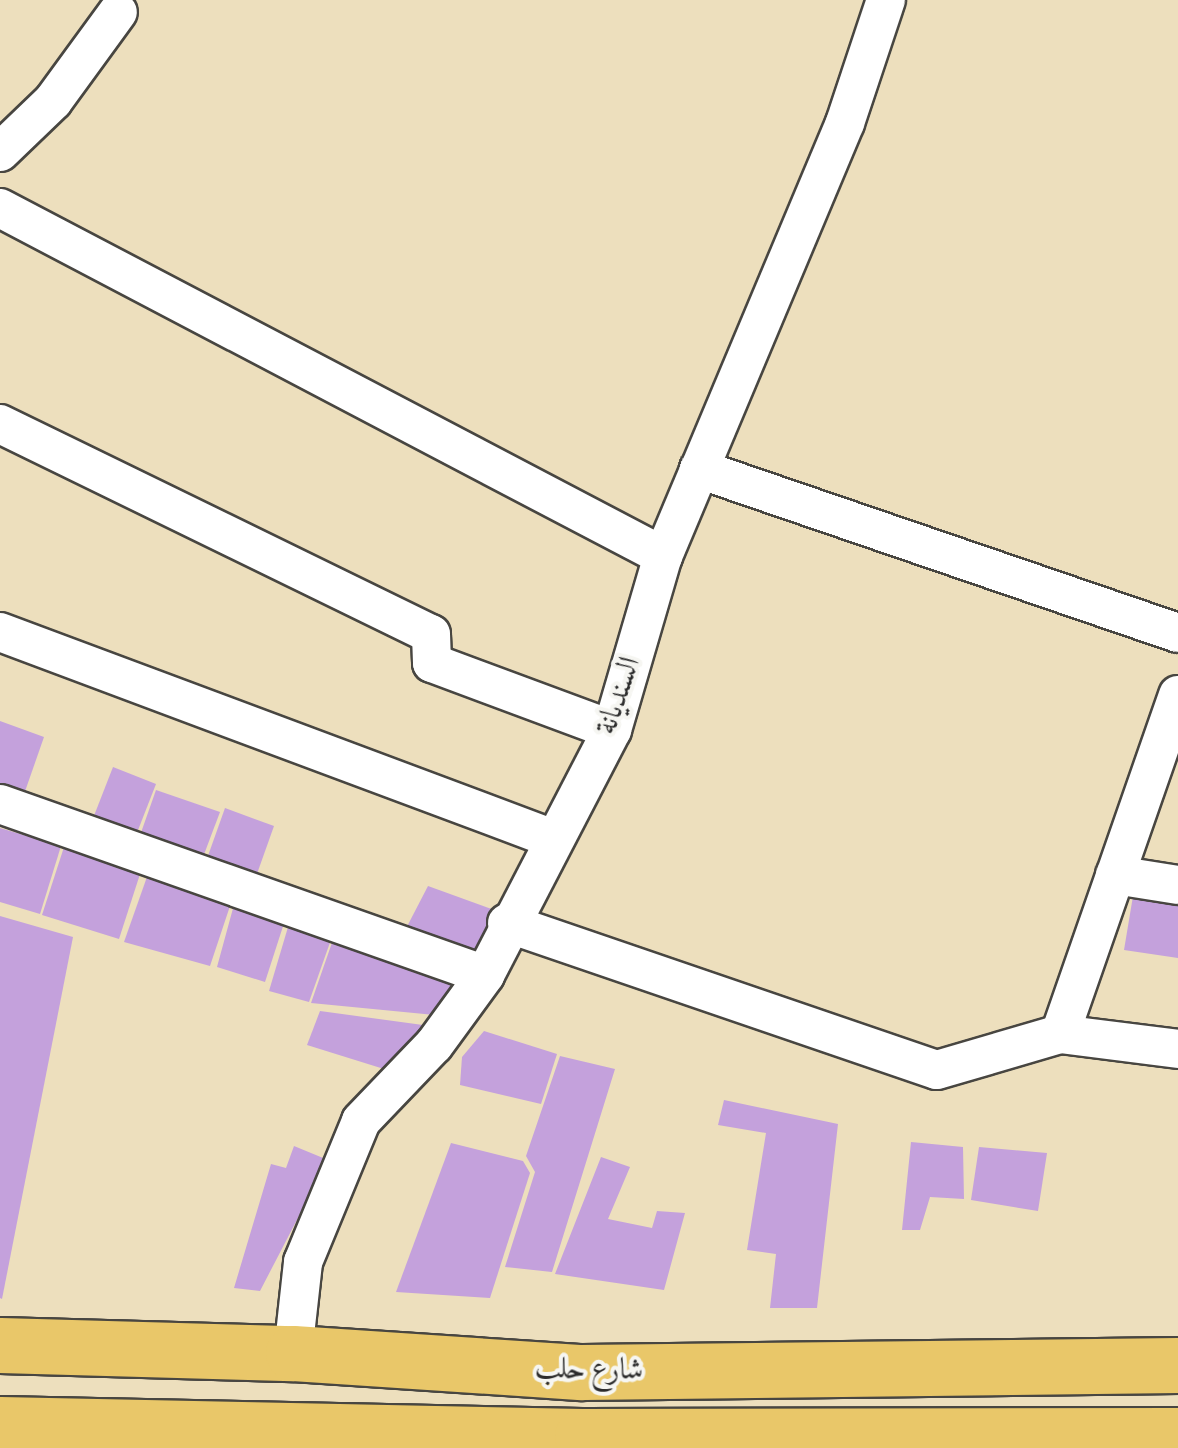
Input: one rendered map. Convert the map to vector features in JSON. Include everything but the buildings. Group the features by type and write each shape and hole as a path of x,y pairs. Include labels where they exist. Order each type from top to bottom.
{"main road":[{"name":"شارع حلب","path":"0,1345 293,1354 582,1372 1178,1365"},
{"path":"0,1424 181,1437 1178,1435"}],"street":[{"name":"السنديانة","path":"293,1354 303,1262 361,1122 434,1045 484,974 551,838 612,730 663,556 845,122 886,0"},
{"path":"0,152 53,100 118,12"},
{"path":"0,208 663,556"},
{"path":"0,424 430,634 432,663 612,730"},
{"path":"699,469 1178,633"},
{"path":"0,632 551,838"},
{"path":"1060,1034 1178,695"},
{"path":"0,804 484,974"},
{"path":"1116,875 1178,885"},
{"path":"507,923 937,1070 1060,1034 1178,1049"}]}
